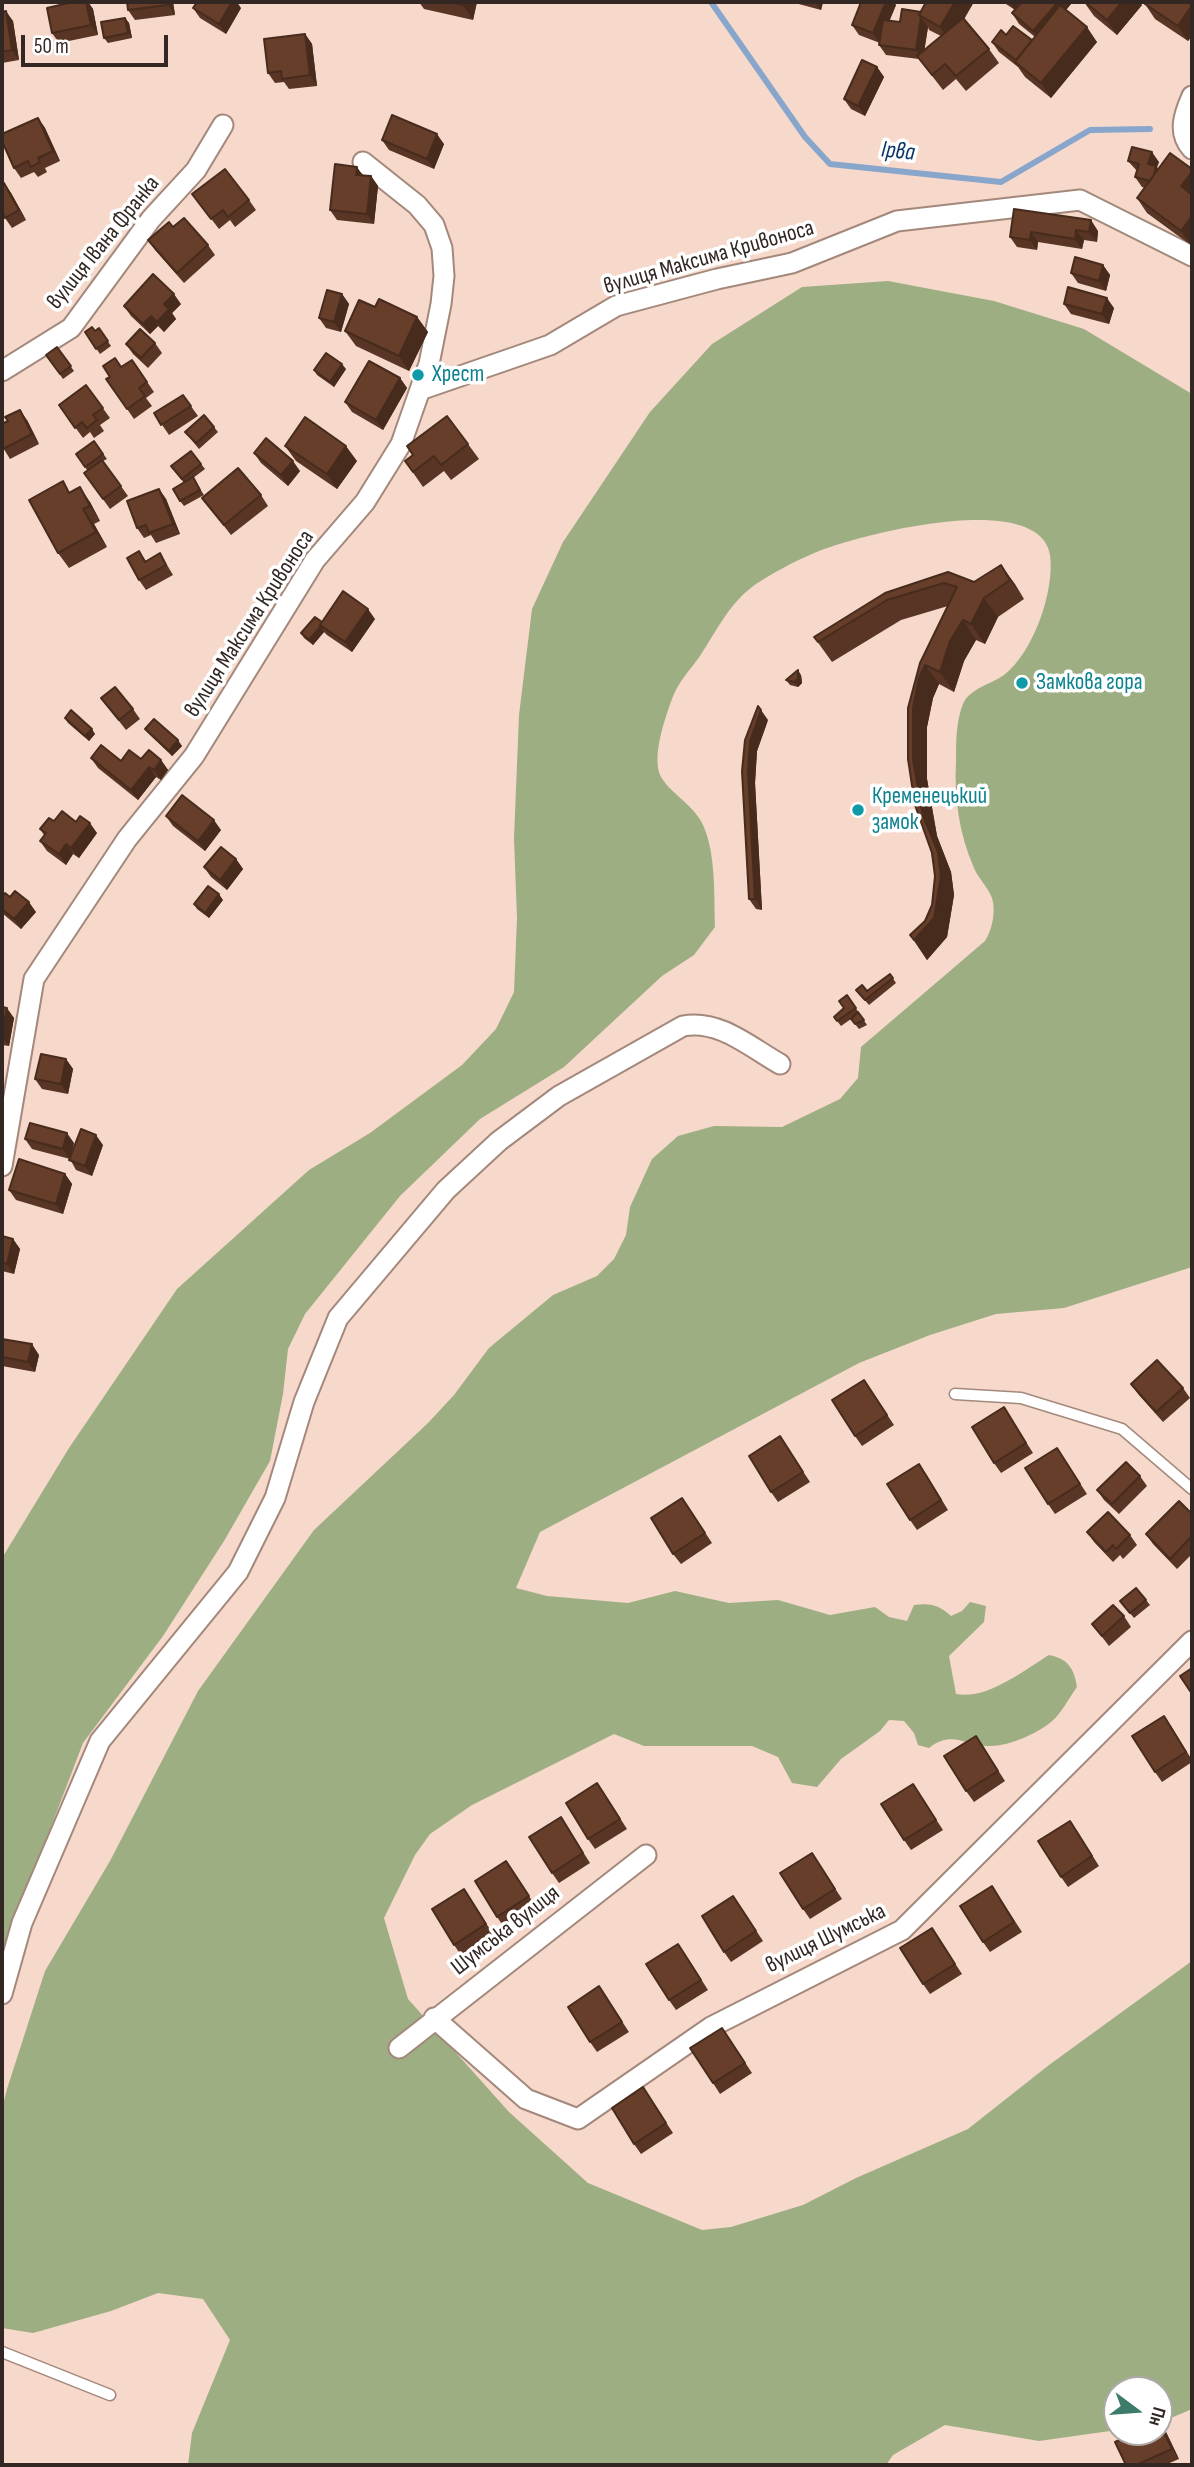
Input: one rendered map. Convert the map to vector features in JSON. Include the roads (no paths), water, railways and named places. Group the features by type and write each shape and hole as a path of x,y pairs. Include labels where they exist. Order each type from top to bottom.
{"street":[{"path":"1192,96 1182,118 1186,143 1192,149"},
{"name":"вулиця Івана Франка","path":"2,371 71,328 151,219 196,170 223,125"},
{"path":"363,162 417,205 434,225 442,248 444,276 436,327 420,390"},
{"name":"вулиця Максима Кривоноса","path":"2,1166 34,979 127,839 194,756 315,560 365,502 401,444 420,390 550,345 616,306 792,263 897,220 1080,200 1192,256"},
{"path":"2,1994 22,1923 100,1741 238,1572 275,1498 304,1402 338,1318 446,1190 499,1141 559,1096 683,1026 694,1024 719,1028 780,1064"},
{"name":"вулиця Шумська","path":"434,2018 526,2099 578,2119 710,2027 902,1930 1192,1641"},
{"name":"Шумська вулиця","path":"399,2048 646,1855"}],"lane":[{"path":"955,1394 1021,1398 1122,1429 1192,1489"},
{"path":"2,2352 110,2395"}],"waterway":[{"name":"Ірва","path":"711,2 805,137 830,164 1001,182 1090,130 1150,129"}],"place":[{"name":"Хрест","path":"418,375"},
{"name":"Замкова гора","path":"1022,683"},
{"name":"Кременецький замок","path":"858,810"}]}
